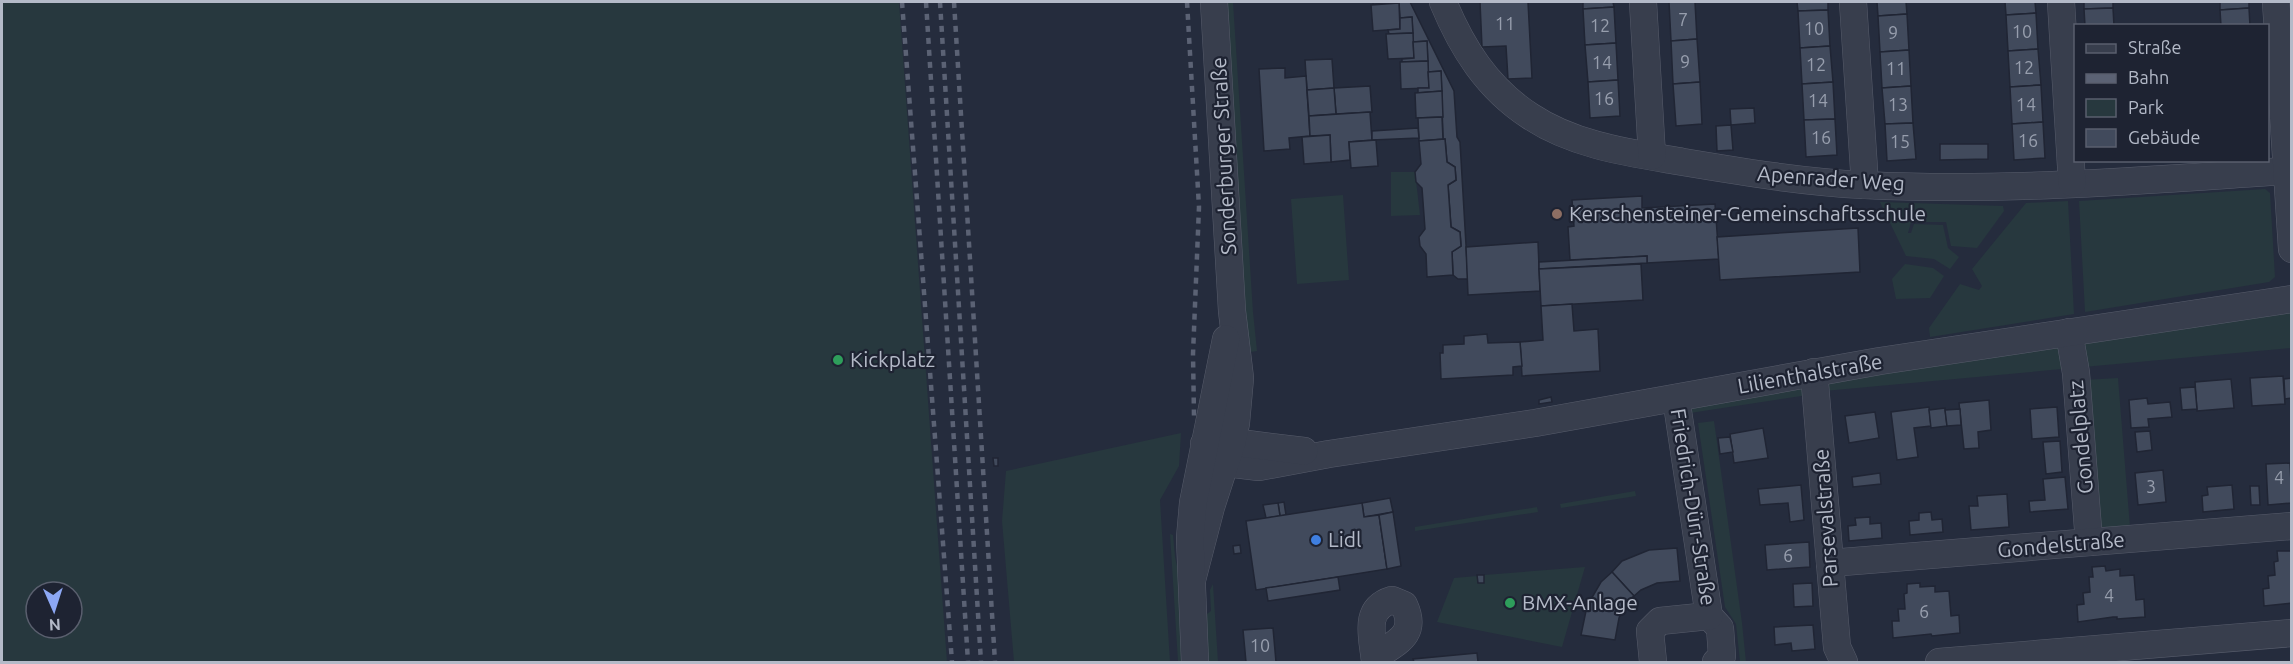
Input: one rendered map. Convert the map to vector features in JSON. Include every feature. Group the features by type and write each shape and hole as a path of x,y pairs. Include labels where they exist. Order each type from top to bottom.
{"street":[{"name":"Sonderburger Straße","path":"1192,580 1211,507 1229,453 1236,423 1240,378 1232,311 1214,2"},
{"name":"Apenrader Weg","path":"1443,2 1466,51 1495,87 1513,104 1552,129 1600,146 1746,173 1865,185 2008,187 2286,171"},
{"path":"1643,2 1652,156"},
{"path":"1853,2 1865,185"},
{"path":"2061,2 2072,183"},
{"path":"2276,2 2292,249"},
{"name":"Lilienthalstraße","path":"1204,444 1229,453 1329,454 1483,431 1814,372 2292,299"},
{"name":"Sonderburger Straße","path":"1195,663 1190,538 1193,502 1232,311"},
{"name":"Gondelplatz","path":"2069,332 2076,373 2090,542"},
{"name":"Parsevalstraße","path":"1814,372 1837,647 1844,663"},
{"name":"Friedrich-Dürr-Straße","path":"1677,398 1709,616 1720,628 1722,656 1716,663"},
{"name":"Gondelstraße","path":"1830,563 2292,526"},
{"name":"Friedrich-Dürr-Straße","path":"1653,663 1650,631 1660,621 1709,616"},
{"path":"1939,663 2120,655 2292,633"}],"green space":[{"path":"2,2 899,2 947,662 2,662"},
{"path":"1224,2 1233,2 1257,351 1250,352 1242,311"},
{"path":"1391,172 1415,172 1420,215 1391,216"},
{"path":"2265,189 2270,193 2275,277 2269,282 2085,312 2079,201"},
{"path":"1343,195 1349,280 1297,284 1291,199"},
{"path":"2068,201 2074,314 1930,337 1929,328 1960,284 1979,290 1982,286 1972,269 2026,203"},
{"path":"1880,202 2003,206 2004,211 1977,248 1951,246 1946,222 1911,222 1908,233 1911,233 1914,224 1943,225 1948,248 1959,257 1950,269 1934,259 1906,256"},
{"path":"1905,264 1933,268 1944,276 1930,298 1896,299 1892,279"},
{"path":"2291,308 2291,348 1824,391 1833,377"},
{"path":"2118,378 2130,527 2096,530 2084,380"},
{"path":"1796,384 1808,395 1690,413 1696,403"},
{"path":"1714,421 1746,662 1740,662 1736,624 1725,607 1698,423"},
{"path":"1181,433 1179,466 1160,500 1170,662 1014,662 1002,521 1006,471"},
{"path":"1635,491 1636,496 1561,508 1560,504"},
{"path":"1537,507 1538,512 1415,531 1415,527"},
{"path":"1170,534 1173,535 1181,583 1186,662 1178,662"},
{"name":"BMX-Anlage","path":"1585,567 1562,647 1437,622 1454,578 1477,576 1477,583 1484,583 1484,575"},
{"path":"1213,584 1218,662 1205,662 1202,618 1211,611 1210,590"}],"building":[{"path":"1373,2 1399,2 1399,3 1373,4"},
{"path":"1399,2 1410,2 1454,91 1457,137 1460,142 1468,279 1458,279 1453,275 1452,252 1461,246 1460,232 1451,227 1448,185 1456,180 1455,167 1447,162 1445,139 1443,139 1441,71 1428,72 1427,41 1413,42 1412,17 1400,18"},
{"path":"1480,2 1528,2 1532,78 1508,79 1506,46 1482,47"},
{"path":"1583,2 1613,2 1614,7 1583,9"},
{"path":"1669,2 1695,2 1697,39 1671,41"},
{"path":"1797,2 1828,2 1828,10 1798,11"},
{"path":"1877,2 1906,2 1907,14 1878,16"},
{"path":"2005,2 2035,2 2036,13 2006,15"},
{"path":"2084,2 2113,2 2113,8 2084,9"},
{"path":"2220,2 2249,2 2249,8 2220,10"},
{"path":"1399,3 1400,29 1373,31 1371,5"},
{"path":"1614,7 1616,43 1585,45 1583,9"},
{"path":"2113,8 2114,24 2085,24 2084,9"},
{"path":"2249,8 2250,24 2221,24 2220,10"},
{"path":"1828,10 1830,46 1800,48 1798,11"},
{"path":"2036,13 2038,49 2008,51 2006,15"},
{"path":"1907,14 1909,50 1880,52 1878,16"},
{"path":"1412,17 1413,33 1389,34 1388,30 1400,29 1400,18"},
{"path":"1413,33 1414,58 1388,59 1386,34"},
{"path":"1697,39 1700,82 1673,84 1671,41"},
{"path":"1427,41 1428,61 1402,62 1402,59 1414,58 1413,42"},
{"path":"1616,43 1618,80 1588,82 1585,45"},
{"path":"1830,46 1833,82 1802,84 1800,48"},
{"path":"2038,49 2041,85 2010,87 2008,51"},
{"path":"1909,50 1911,86 1882,88 1880,52"},
{"path":"1332,59 1334,88 1307,90 1305,60"},
{"path":"1428,61 1429,88 1401,89 1400,62"},
{"path":"1285,68 1285,78 1306,76 1310,136 1289,138 1290,149 1264,151 1259,69"},
{"path":"1441,71 1442,91 1418,93 1418,88 1429,88 1428,72"},
{"path":"1618,80 1620,116 1590,118 1588,82"},
{"path":"1700,82 1702,124 1676,126 1673,84"},
{"path":"1833,82 1835,119 1804,120 1802,84"},
{"path":"2041,85 2043,122 2012,124 2010,87"},
{"path":"1370,86 1372,112 1336,114 1334,88"},
{"path":"1911,86 1913,123 1885,124 1882,88"},
{"path":"1334,88 1336,114 1309,116 1307,90"},
{"path":"1442,91 1443,117 1416,118 1415,93"},
{"path":"1754,108 1755,123 1731,125 1730,109"},
{"path":"1370,112 1372,140 1349,142 1350,160 1331,162 1330,135 1310,136 1309,116"},
{"path":"1442,117 1443,139 1419,141 1418,118"},
{"path":"1835,119 1837,155 1806,157 1804,120"},
{"path":"2043,122 2045,158 2014,160 2012,124"},
{"path":"1913,123 1916,159 1887,161 1885,124"},
{"path":"1731,125 1733,150 1717,151 1716,126"},
{"path":"1418,128 1419,138 1372,140 1372,131"},
{"path":"1330,135 1331,162 1304,164 1302,137"},
{"path":"1445,139 1447,162 1455,167 1456,180 1448,185 1451,227 1460,232 1461,246 1452,252 1453,275 1427,277 1426,254 1420,246 1419,237 1425,229 1422,188 1416,182 1415,172 1421,164 1419,141"},
{"path":"1376,140 1378,166 1351,168 1349,142"},
{"path":"1940,144 1988,144 1988,159 1940,160"},
{"path":"1642,196 1642,208 1715,204 1719,259 1647,263 1647,256 1570,260 1568,227 1574,226 1572,200"},
{"path":"1858,228 1860,272 1720,280 1717,237"},
{"path":"1538,242 1540,291 1468,295 1466,247"},
{"path":"1647,256 1647,263 1539,269 1539,262"},
{"path":"1641,264 1643,300 1541,306 1539,269"},
{"path":"1572,304 1574,331 1598,329 1600,371 1522,376 1520,342 1543,340 1541,306"},
{"path":"1487,334 1488,343 1520,342 1522,366 1513,367 1513,375 1441,379 1440,353 1443,353 1443,345 1464,344 1464,336"},
{"path":"2283,376 2285,404 2252,406 2250,378"},
{"path":"2292,378 2292,398 2285,399 2284,379"},
{"path":"2231,379 2234,408 2197,411 2195,382"},
{"path":"2195,387 2197,409 2182,410 2180,388"},
{"path":"1551,397 1552,402 1539,404 1539,400"},
{"path":"2147,398 2148,404 2170,402 2172,417 2148,419 2149,427 2131,428 2129,400"},
{"path":"1989,400 1991,430 1978,432 1979,448 1964,449 1959,403"},
{"path":"1929,407 1931,426 1914,428 1918,457 1897,460 1891,412"},
{"path":"2057,407 2059,437 2032,439 2030,409"},
{"path":"1945,408 1947,426 1931,428 1929,410"},
{"path":"1960,409 1961,425 1947,426 1945,410"},
{"path":"1875,412 1879,438 1849,443 1845,416"},
{"path":"1763,428 1768,458 1734,463 1730,434"},
{"path":"2150,431 2152,450 2137,452 2135,432"},
{"path":"1730,437 1733,452 1720,454 1718,438"},
{"path":"2060,441 2062,472 2046,474 2043,442"},
{"path":"993,458 998,458 998,466 994,466"},
{"path":"2290,463 2292,503 2268,505 2266,464"},
{"path":"2163,470 2166,502 2138,505 2135,473"},
{"path":"1880,473 1881,484 1853,487 1852,477"},
{"path":"2065,477 2068,509 2030,512 2029,501 2045,500 2043,479"},
{"path":"1801,485 1804,520 1790,522 1788,503 1760,505 1758,489"},
{"path":"2232,485 2234,509 2203,512 2202,496 2208,495 2207,487"},
{"path":"2250,486 2259,486 2260,505 2251,505"},
{"path":"2007,494 2009,527 1971,530 1969,506 1978,506 1977,496"},
{"path":"1390,498 1393,512 1364,517 1362,503"},
{"path":"1284,502 1286,515 1280,516 1278,503"},
{"path":"1278,503 1280,516 1266,518 1263,505"},
{"name":"Lidl","path":"1362,503 1364,517 1379,515 1387,569 1256,590 1246,521"},
{"path":"1393,512 1401,566 1387,569 1379,515"},
{"path":"1931,512 1932,520 1942,519 1943,532 1910,535 1909,521 1919,520 1919,513"},
{"path":"1870,517 1870,524 1881,523 1882,538 1849,541 1848,526 1856,525 1855,518"},
{"path":"1809,542 1810,567 1767,570 1765,545"},
{"path":"1240,545 1241,553 1234,554 1233,546"},
{"path":"1677,548 1680,581 1657,583 1634,596 1612,572 1622,561 1649,550"},
{"path":"2277,551 2291,551 2292,603 2264,606 2263,589 2269,588 2268,576 2275,575 2274,562 2278,561"},
{"path":"2105,566 2106,571 2120,569 2120,576 2134,575 2136,600 2144,599 2145,617 2117,619 2113,617 2078,622 2077,605 2084,604 2083,593 2090,592 2089,577 2093,577 2092,567"},
{"path":"1612,572 1634,596 1627,602 1619,618 1615,640 1581,635 1587,606 1601,582"},
{"path":"1477,575 1484,575 1484,583 1478,583"},
{"path":"1338,577 1340,590 1268,601 1266,588"},
{"path":"1812,583 1813,606 1794,607 1793,584"},
{"path":"1920,583 1920,587 1935,586 1935,592 1949,591 1951,616 1959,615 1960,633 1893,638 1892,621 1899,621 1898,609 1905,609 1904,594 1907,593 1907,584"},
{"path":"1813,625 1815,649 1792,651 1791,643 1775,645 1774,627"},
{"path":"1273,628 1276,662 1246,662 1243,630"},
{"path":"1477,653 1478,662 1414,662 1413,659"}],"railway":[{"path":"902,2 952,662"},
{"path":"926,2 968,662"},
{"path":"940,2 981,662"},
{"path":"954,2 995,662"},
{"path":"1187,2 1199,207 1193,354 1194,416"}],"place":[{"name":"Kerschensteiner-Gemeinschaftsschule","path":"1557,214"},
{"name":"Kickplatz","path":"838,360"},
{"name":"Lidl","path":"1316,540"},
{"name":"BMX-Anlage","path":"1510,603"}]}
